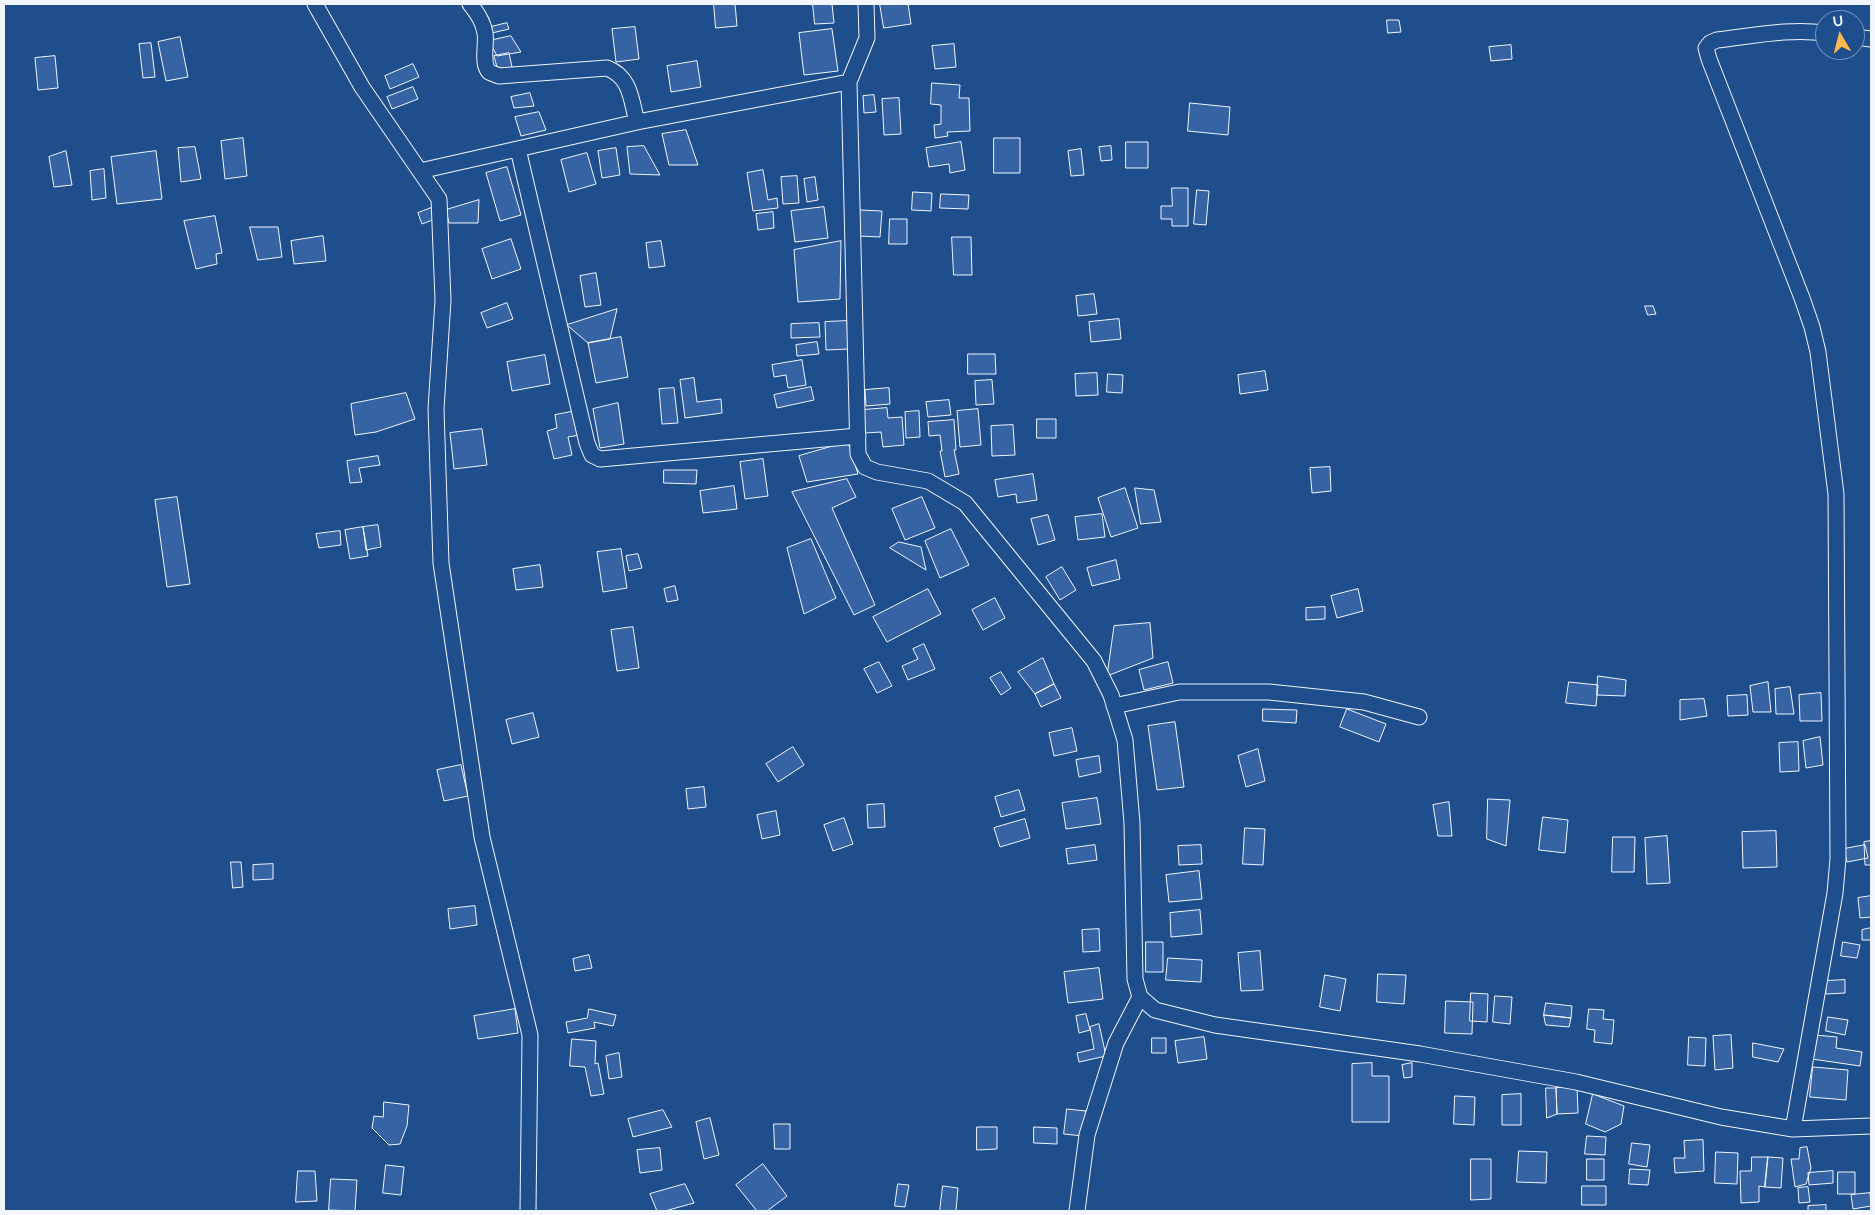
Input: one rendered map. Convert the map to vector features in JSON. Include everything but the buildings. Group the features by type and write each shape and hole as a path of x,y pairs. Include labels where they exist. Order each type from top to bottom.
{"street":[{"path":"315,4 362,86 439,199 443,300 436,408 442,563 482,838 530,1035 528,1211"},
{"path":"470,4 483,24 485,65 489,72 499,76 607,68 621,76 626,82 637,122"},
{"path":"866,4 867,38 849,82 858,454 865,467 877,472 928,481 965,503 1094,661 1111,695 1124,740 1132,823 1135,980 1140,997 1155,1010 1215,1025 1420,1054 1576,1082 1721,1117 1793,1129 1871,1126"},
{"path":"1793,1129 1834,893 1838,859 1836,494 1818,352 1812,327 1706,48 1712,42 1766,34 1800,31 1815,32"},
{"path":"420,171 637,122 849,82"},
{"path":"518,149 587,443 592,456 600,459 858,436"},
{"path":"1114,706 1179,692 1269,692 1364,702 1419,717"},
{"path":"1077,1211 1087,1135 1116,1043 1140,997"}]}
